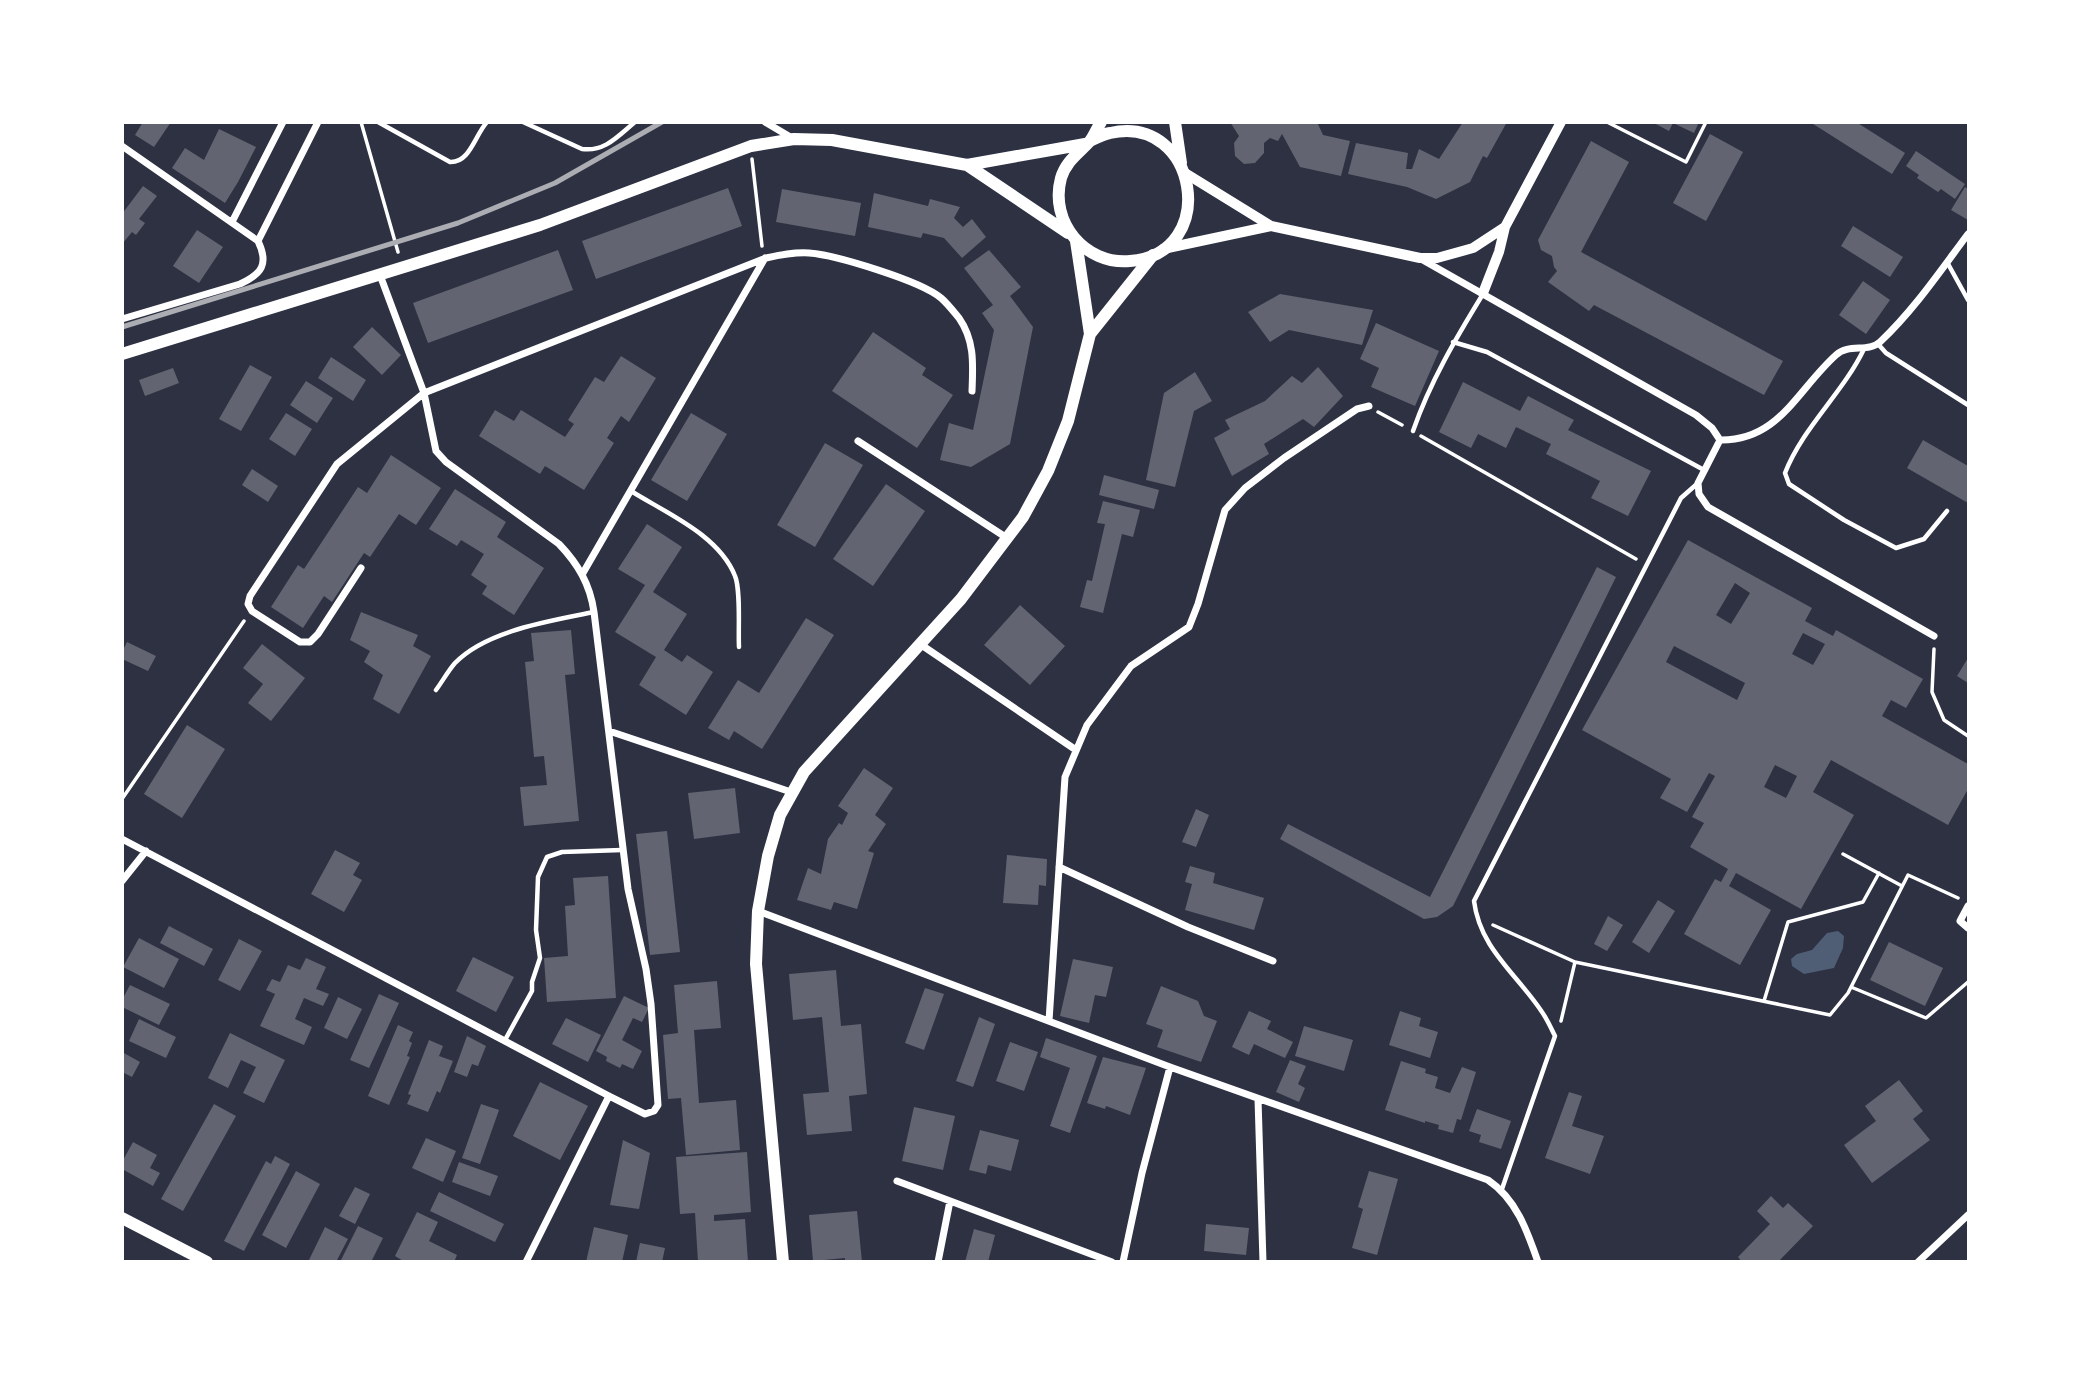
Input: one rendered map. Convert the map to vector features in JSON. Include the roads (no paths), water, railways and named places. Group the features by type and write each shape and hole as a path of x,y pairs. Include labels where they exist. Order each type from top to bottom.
{"main road":[{"path":"783,1262 757,975 758,911 768,856 780,815 818,754 961,599 1029,506 1048,471 1068,421 1090,334 1073,238 1061,216 1058,197 1061,177 1071,159 1087,143 1101,122"},
{"path":"1090,334 1158,252 1178,234 1187,215 1189,194 1175,122"},
{"path":"122,354 540,225 751,146 794,139 832,140 967,165 1087,143 1110,133 1131,132 1152,138 1169,150 1183,170"},
{"path":"967,165 1096,255 1120,262 1137,261 1158,252"},
{"path":"122,1218 206,1262"}],"street":[{"path":"232,222 283,122"},
{"path":"258,240 318,122"},
{"path":"765,122 794,139"},
{"path":"1483,293 1505,228 1561,122"},
{"path":"122,146 258,240 264,259 261,269 254,277 240,284 122,319"},
{"path":"1183,170 1270,226 1420,258 1437,258 1473,248 1505,228"},
{"path":"1158,252 1270,226"},
{"path":"1720,440 1746,439 1765,429 1782,415 1827,363 1841,351 1851,348 1864,349 1878,344 1969,234"},
{"path":"361,568 310,642 300,642 251,611 248,604 250,596 337,464 424,393 766,258 808,253 835,258 898,277 940,297 959,318 969,338 973,355 972,391"},
{"path":"583,573 766,258"},
{"path":"1420,258 1696,415 1712,428 1720,440"},
{"path":"122,839 645,1114 654,1111 658,1105 651,1004 622,850 593,599 583,573 559,544 446,462 436,451 424,393 380,275"},
{"path":"1049,1021 1065,777 1087,725 1131,666 1189,627 1225,510 1245,488 1284,458 1357,409 1368,407"},
{"path":"1720,440 1698,483 1699,494 1708,507 1934,636"},
{"path":"858,441 1007,538"},
{"path":"920,644 1076,750"},
{"path":"609,731 792,792"},
{"path":"122,881 146,851"},
{"path":"1059,867 1188,927 1273,961"},
{"path":"1969,905 1960,920 1969,928"},
{"path":"758,911 1170,1067 1470,1172 1502,1189 1517,1210 1538,1262"},
{"path":"1123,1262 1142,1173 1170,1067"},
{"path":"526,1262 609,1096"},
{"path":"1258,1099 1263,1262"},
{"path":"897,1181 1112,1262"},
{"path":"938,1262 950,1201"},
{"path":"1918,1262 1969,1215"}],"lane":[{"path":"378,122 450,162 456,162 465,157 487,122"},
{"path":"523,122 582,149 592,150 604,147 635,122"},
{"path":"1947,261 1969,300"},
{"path":"1413,431 1422,404 1453,342 1483,293"},
{"path":"1453,342 1487,352 1705,470"},
{"path":"1878,344 1886,353 1969,405"},
{"path":"1864,349 1854,369 1791,456 1785,473 1790,484 1844,520 1896,548 1924,539 1947,511"},
{"path":"1502,1189 1555,1036 1542,1012 1485,940 1474,901 1681,498 1698,483"},
{"path":"631,491 704,537 726,559 737,578 739,647"},
{"path":"436,690 456,663 481,645 519,629 594,612"},
{"path":"505,1040 532,991 532,982 540,958 536,930 538,877 547,857 562,852 622,850"}],"water":[{"path":"1838,931 1844,936 1843,948 1834,968 1804,974 1792,966 1791,959 1797,954 1812,950 1827,933"}],"railway":[{"path":"122,327 458,223 555,183 662,122"}]}
